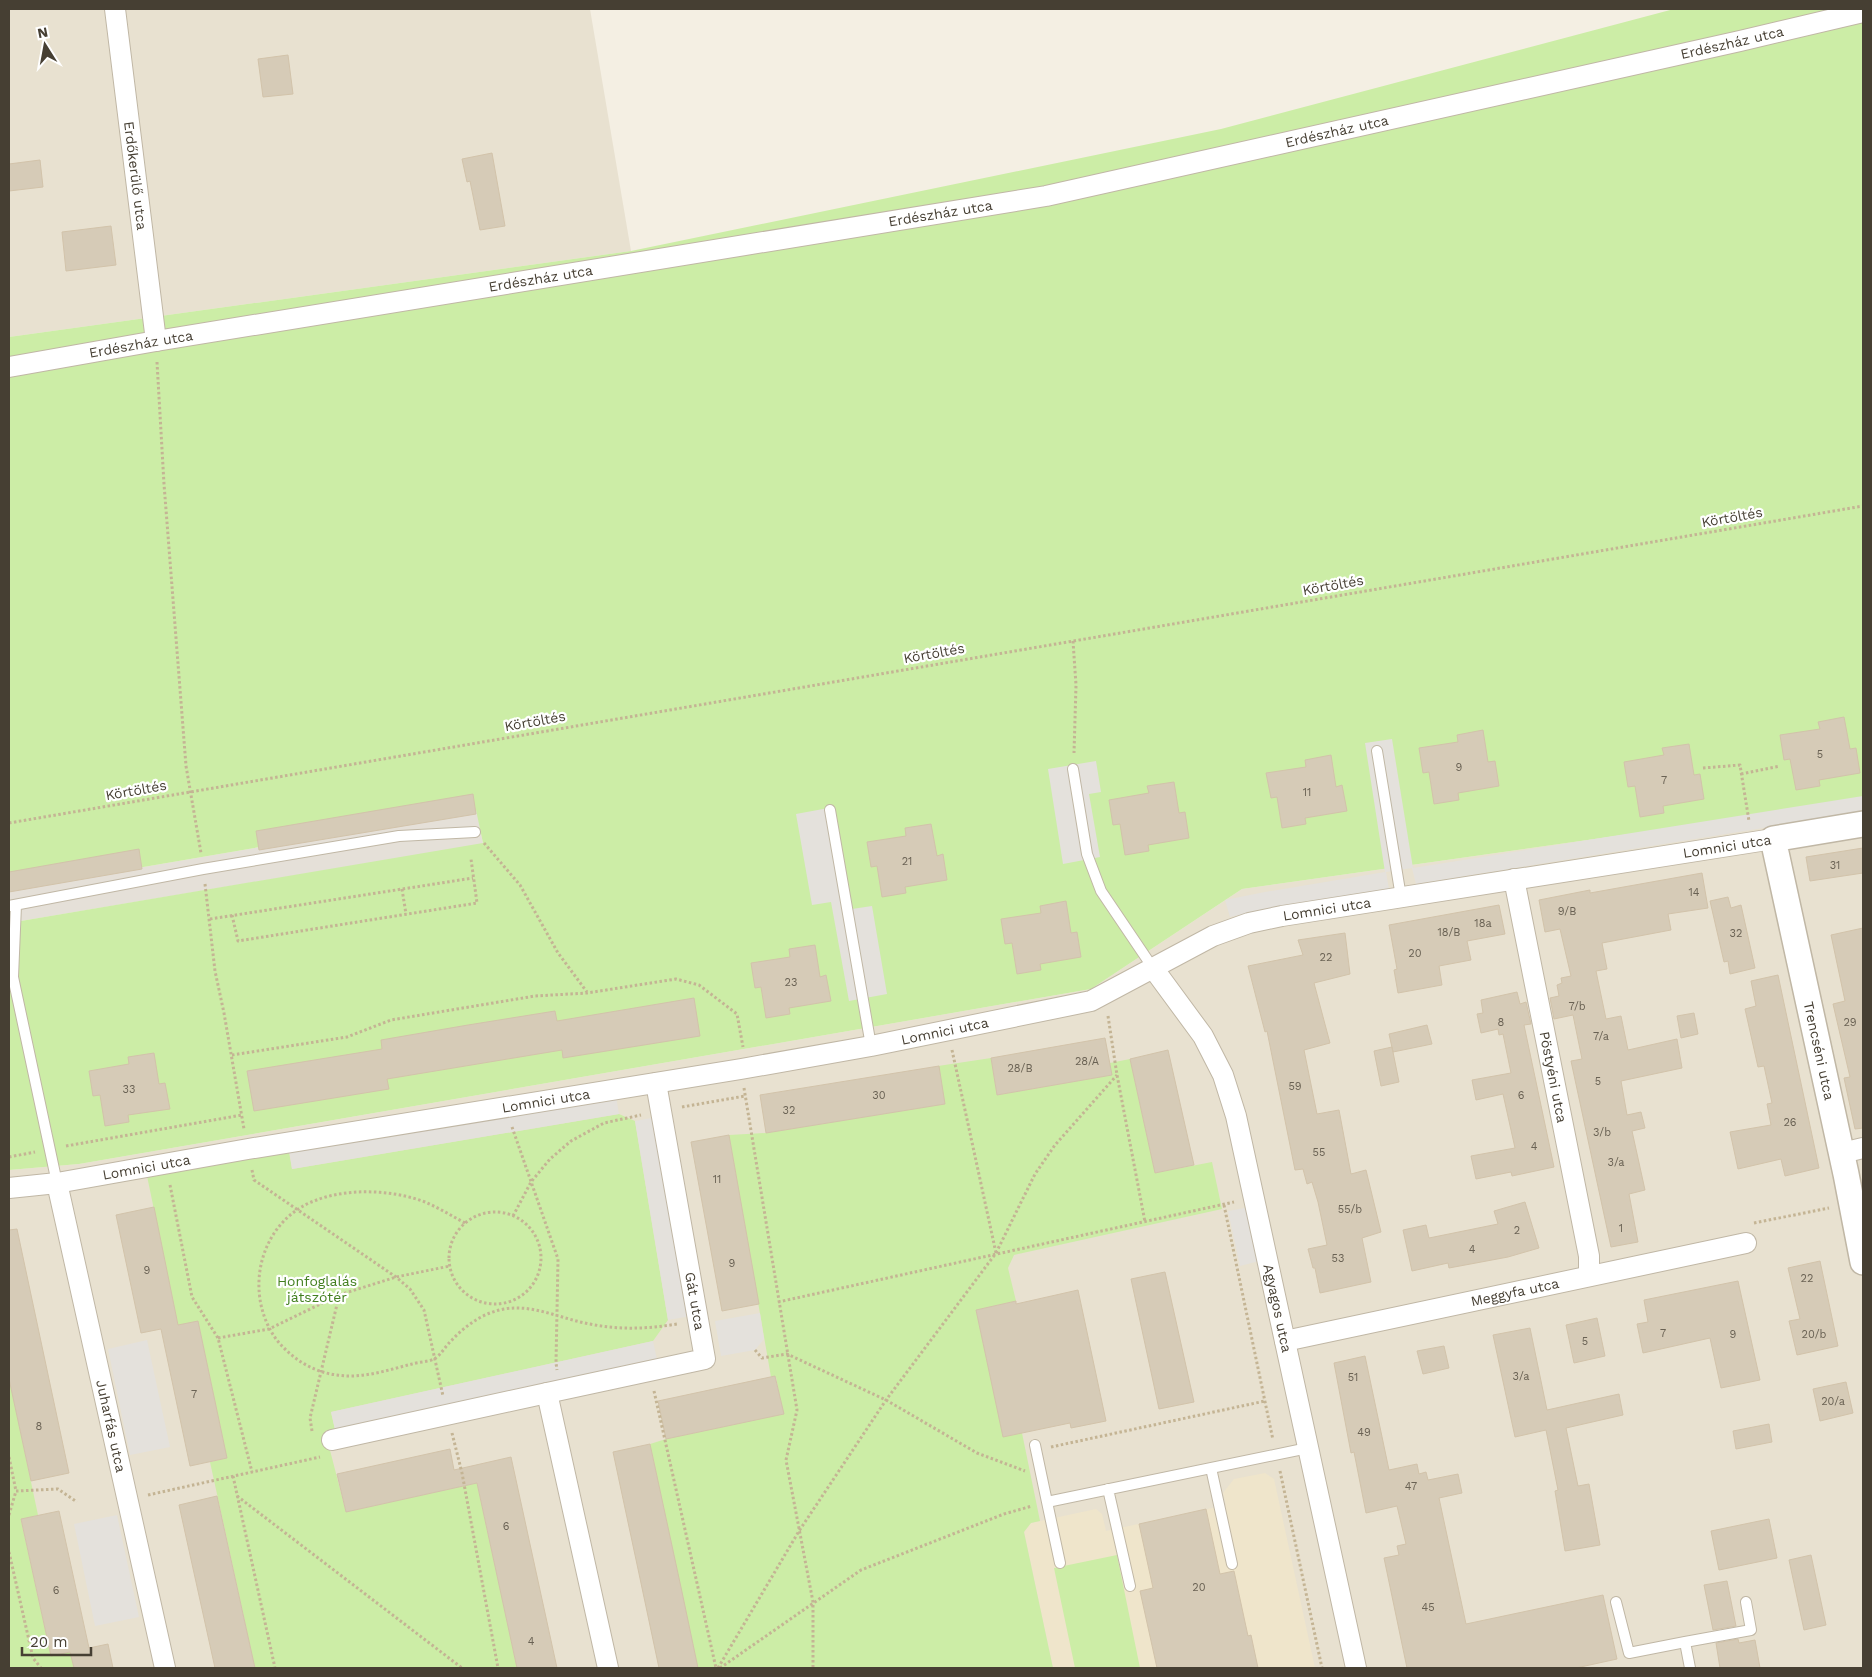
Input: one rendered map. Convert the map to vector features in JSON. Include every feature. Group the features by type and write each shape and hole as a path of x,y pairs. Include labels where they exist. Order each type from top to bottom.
{"street":[{"name":"Erdőkerülő utca","path":"115,9 156,342"},
{"name":"Erdészház utca","path":"9,367 1046,196 1863,12"},
{"name":"Lomnici utca","path":"9,1188 57,1183 248,1149 871,1046 1091,1001 1104,996 1213,936 1249,923 1282,916 1863,824"},
{"name":"Trencséni utca","path":"1763,841 1852,1151 1863,1262"},
{"name":"Pöstyéni utca","path":"1514,879 1588,1256 1590,1276"},
{"name":"Agyagos utca","path":"1153,968 1203,1036 1223,1074 1236,1116 1356,1668"},
{"name":"Gát utca","path":"324,1445 448,1415 705,1359 656,1083"},
{"name":"Juharfás utca","path":"57,1183 165,1668"},
{"name":"Meggyfa utca","path":"1285,1341 1746,1243"},
{"path":"554,1392 608,1668"}],"lane":[{"path":"1377,751 1401,897"},
{"path":"1073,769 1087,854 1101,891 1153,968"},
{"path":"830,810 871,1046"},
{"path":"57,1183 13,977 12,905 203,869 399,836 475,832"},
{"path":"1035,1448 1060,1563"},
{"path":"1047,1502 1308,1448"},
{"path":"1211,1468 1232,1564"},
{"path":"1108,1489 1130,1586"},
{"path":"1616,1602 1628,1653 1751,1630 1746,1602"},
{"path":"1685,1642 1690,1668"}],"path":[{"path":"156,342 164,484 189,792 210,919 214,972 232,1055 254,1180 396,1277 410,1289 424,1310 462,1473 498,1668"},
{"name":"Körtöltés","path":"9,823 1863,506"},
{"path":"1073,769 1076,685 1074,641"},
{"path":"1703,768 1740,765 1741,774 1763,841"},
{"path":"1741,774 1780,766"},
{"path":"475,832 520,885 558,953 587,993"},
{"path":"232,916 238,941 477,903 470,859"},
{"path":"210,919 473,878"},
{"path":"402,889 406,914"},
{"path":"232,1055 347,1037 391,1020 535,996 587,993 676,980 699,985 737,1014 744,1051 741,1069 745,1096 796,1410 786,1460 813,1602 813,1668"},
{"path":"1104,996 1145,1222"},
{"path":"947,1030 996,1253"},
{"path":"718,1668 799,1531 886,1400 996,1253 1035,1174 1055,1146 1117,1075"},
{"path":"513,1216 530,1182 550,1159 571,1141 604,1123 745,1096"},
{"path":"508,1106 530,1182 558,1260 554,1392"},
{"path":"9,1158 242,1115"},
{"path":"166,1163 192,1297 218,1338 252,1472"},
{"path":"466,1223 425,1202 372,1191 344,1193 309,1203 285,1220 274,1233 265,1249 260,1268 258,1297 262,1314 269,1329 289,1353 300,1362 321,1372 338,1376 363,1375 434,1358 459,1332 475,1320 493,1312 506,1309 523,1308 588,1324 628,1329 698,1320"},
{"path":"778,1302 1254,1198"},
{"path":"488,1213 501,1213 513,1216 527,1225 537,1238 542,1254 540,1271 533,1286 520,1297 504,1304 480,1302 460,1288 450,1266 450,1250 456,1235 466,1223 488,1213"},
{"path":"218,1338 269,1329 339,1295 396,1277 450,1266"},
{"path":"313,1434 310,1418 339,1295"},
{"path":"504,1304 506,1309"},
{"path":"755,1350 762,1358 787,1354 886,1400 977,1453 1028,1472 1043,1482"},
{"path":"650,1371 718,1668"},
{"path":"1035,1448 1265,1401"},
{"path":"128,1500 318,1458 332,1453 324,1445 318,1458"},
{"path":"9,1457 16,1491 9,1514"},
{"path":"233,1476 275,1668"},
{"path":"16,1491 58,1489 77,1502"},
{"path":"237,1496 462,1668"},
{"path":"718,1668 861,1570 1004,1514 1047,1502"},
{"path":"9,1552 32,1658 40,1668"}],"shaded area":[{"path":"9,9 590,9 631,251 9,337"},
{"path":"1392,739 1413,868 1863,796 1863,812 1416,884 1412,868 1386,872 1389,889 1275,907 1230,917 1225,900 1385,872 1365,743"},
{"path":"1096,761 1101,792 1089,794 1100,857 1063,864 1048,769"},
{"path":"1863,801 1863,1668 9,1668 9,1170 79,1164 1091,989 1242,889"},
{"path":"834,807 852,909 872,906 887,994 849,1001 831,902 812,905 796,814"},
{"path":"477,810 483,844 9,923 9,890"},
{"path":"615,1090 619,1114 292,1169 288,1142"},
{"path":"662,1116 697,1315 668,1320 635,1121"},
{"path":"1256,1206 1267,1259 1240,1266 1228,1211"},
{"path":"760,1313 764,1339 755,1350 721,1356 715,1321"},
{"path":"147,1340 170,1447 130,1455 108,1349"},
{"path":"653,1341 659,1369 337,1439 331,1412"},
{"path":"1265,1473 1274,1479 1315,1668 1053,1668 1024,1532 1031,1523 1096,1509 1102,1514 1106,1531 1226,1505 1223,1493 1234,1479"},
{"path":"117,1515 139,1617 95,1626 74,1524"}],"green space":[{"path":"1674,9 1863,9 1863,801 1242,889 1091,989 79,1164 9,1170 9,923 483,843 476,810 9,890 9,337 631,251 1221,129"},
{"path":"991,1058 997,1095 1111,1075 1110,1063 1130,1059 1155,1173 1212,1162 1222,1209 1014,1255 1008,1268 1016,1301 976,1310 1003,1436 1022,1433 1040,1521 1031,1523 1024,1532 1053,1668 698,1668 650,1444 783,1414 776,1377 771,1377 729,1135 766,1133 944,1104 938,1066"},
{"name":"Honfoglalás játszótér","path":"619,1114 635,1121 668,1320 653,1341 331,1412 335,1429 325,1431 346,1512 477,1483 517,1668 255,1668 210,1462 227,1458 198,1321 178,1325 147,1176 289,1152 292,1169"},
{"path":"9,1378 38,1515 21,1520 51,1656 70,1652 74,1668 9,1668"},
{"path":"1117,1555 1140,1668 1075,1668 1054,1568"}],"building":[{"path":"288,55 293,94 263,97 258,59"},
{"path":"492,153 505,226 480,230 470,181 467,182 462,159"},
{"path":"40,160 43,187 9,191 9,164"},
{"path":"111,226 116,265 66,271 62,232"},
{"path":"1844,717 1850,749 1856,748 1860,773 1819,780 1820,786 1796,790 1790,759 1784,760 1780,735 1820,729 1818,722"},
{"path":"1483,730 1488,762 1495,761 1499,786 1458,793 1459,800 1434,804 1429,772 1423,773 1419,748 1458,742 1457,735"},
{"path":"1689,744 1694,775 1700,774 1704,799 1663,806 1664,813 1640,817 1635,786 1628,787 1624,762 1664,755 1662,748"},
{"path":"1331,755 1336,787 1342,785 1347,811 1305,818 1306,824 1282,828 1277,797 1271,798 1266,773 1306,767 1305,760"},
{"path":"1174,782 1179,813 1185,812 1189,838 1148,845 1149,851 1125,855 1120,824 1113,825 1109,800 1149,793 1147,786"},
{"path":"473,794 476,814 259,850 256,831"},
{"path":"931,824 937,856 943,854 947,880 905,887 906,893 882,897 877,866 871,867 867,842 906,836 905,828"},
{"path":"1863,848 1863,873 1810,881 1806,857"},
{"path":"139,849 142,869 9,892 9,872"},
{"path":"1702,873 1708,908 1668,914 1671,930 1602,943 1607,969 1596,971 1606,1019 1621,1016 1628,1050 1677,1039 1682,1068 1621,1081 1627,1115 1641,1112 1645,1128 1632,1131 1645,1190 1629,1194 1638,1242 1611,1247 1571,1061 1582,1059 1573,1015 1554,1019 1550,998 1559,996 1557,985 1562,983 1561,978 1571,976 1560,929 1545,932 1539,900 1590,890 1590,893"},
{"path":"1728,897 1731,908 1741,905 1755,968 1730,974 1728,961 1724,962 1710,901"},
{"path":"1066,901 1071,933 1077,932 1081,957 1040,964 1041,970 1017,974 1012,943 1005,944 1001,919 1041,913 1040,906"},
{"path":"1499,905 1505,934 1467,941 1471,960 1439,966 1442,985 1398,993 1394,970 1397,969 1389,925"},
{"path":"1863,928 1863,1128 1855,1129 1844,1078 1850,1077 1833,1004 1845,1001 1831,935"},
{"path":"1345,933 1350,974 1314,983 1330,1043 1304,1050 1317,1114 1339,1110 1351,1174 1366,1170 1381,1232 1362,1238 1371,1282 1320,1293 1315,1268 1313,1268 1308,1249 1327,1245 1318,1202 1312,1182 1307,1184 1303,1169 1295,1170 1267,1031 1265,1032 1248,966 1303,955 1298,940"},
{"path":"815,945 820,977 826,975 831,1001 789,1008 790,1014 766,1018 761,987 755,988 751,963 790,957 789,949"},
{"path":"1778,975 1819,1168 1785,1176 1781,1159 1738,1169 1730,1132 1771,1125 1767,1104 1772,1103 1764,1066 1758,1067 1745,1009 1756,1006 1751,981"},
{"path":"1517,992 1520,1004 1526,1002 1531,1024 1524,1025 1554,1167 1512,1176 1511,1172 1476,1179 1471,1156 1515,1148 1503,1094 1476,1100 1472,1080 1511,1073 1503,1034 1499,1035 1498,1029 1481,1033 1477,1014 1483,1013 1481,1000"},
{"path":"694,998 700,1036 563,1058 562,1050 387,1079 389,1089 254,1111 247,1071 382,1049 381,1040 468,1025 555,1011 557,1021"},
{"path":"1694,1013 1698,1034 1681,1038 1677,1016"},
{"path":"1427,1025 1432,1044 1393,1052 1389,1034"},
{"path":"1105,1038 1112,1075 997,1095 991,1058"},
{"path":"1392,1047 1399,1082 1381,1086 1374,1051"},
{"path":"1168,1050 1194,1165 1155,1173 1130,1059"},
{"path":"154,1053 159,1084 165,1083 170,1109 128,1115 129,1122 105,1126 100,1095 93,1096 89,1071 129,1064 128,1057"},
{"path":"939,1066 945,1104 766,1133 760,1095"},
{"path":"729,1135 759,1304 722,1311 691,1142"},
{"path":"1525,1202 1539,1248 1508,1257 1449,1268 1448,1263 1412,1271 1403,1230 1426,1225 1429,1238 1498,1224 1494,1211"},
{"path":"154,1207 178,1325 198,1321 227,1458 190,1466 161,1329 141,1333 116,1215"},
{"path":"17,1229 69,1473 31,1481 9,1379 9,1230"},
{"path":"1820,1261 1838,1346 1797,1355 1789,1321 1800,1319 1788,1268"},
{"path":"1165,1272 1194,1402 1159,1409 1131,1279"},
{"path":"1738,1281 1760,1380 1721,1388 1710,1338 1643,1353 1637,1324 1648,1322 1644,1300"},
{"path":"1078,1290 1106,1421 1071,1428 1070,1423 1003,1437 976,1310 1016,1301 1016,1304"},
{"path":"1597,1318 1605,1356 1574,1363 1566,1325"},
{"path":"1530,1328 1547,1410 1619,1394 1623,1415 1566,1428 1578,1486 1589,1484 1600,1545 1565,1551 1555,1491 1558,1490 1546,1430 1515,1437 1493,1335"},
{"path":"1444,1346 1449,1368 1423,1374 1417,1351"},
{"path":"1365,1356 1389,1470 1417,1464 1419,1474 1426,1472 1428,1480 1458,1474 1462,1493 1439,1498 1466,1624 1603,1595 1617,1659 1576,1668 1407,1668 1384,1558 1399,1555 1397,1546 1406,1544 1397,1506 1366,1513 1354,1452 1351,1453 1334,1363"},
{"path":"775,1376 784,1414 666,1439 658,1401"},
{"path":"1846,1382 1853,1413 1820,1421 1813,1389"},
{"path":"1769,1424 1772,1442 1736,1449 1733,1431"},
{"path":"650,1444 698,1668 659,1668 613,1452"},
{"path":"450,1449 454,1470 511,1457 557,1668 517,1668 477,1483 346,1512 337,1474"},
{"path":"217,1496 255,1668 215,1668 179,1505"},
{"path":"1206,1509 1220,1574 1234,1571 1248,1636 1251,1635 1258,1668 1157,1668 1140,1591 1153,1588 1139,1524"},
{"path":"59,1511 89,1648 108,1644 113,1668 74,1668 70,1652 51,1656 21,1519"},
{"path":"1769,1519 1777,1558 1719,1570 1711,1531"},
{"path":"1811,1555 1826,1625 1804,1630 1789,1560"},
{"path":"1727,1581 1736,1626 1713,1630 1704,1585"},
{"path":"1738,1639 1739,1643 1755,1640 1760,1668 1720,1668 1716,1643"}]}
